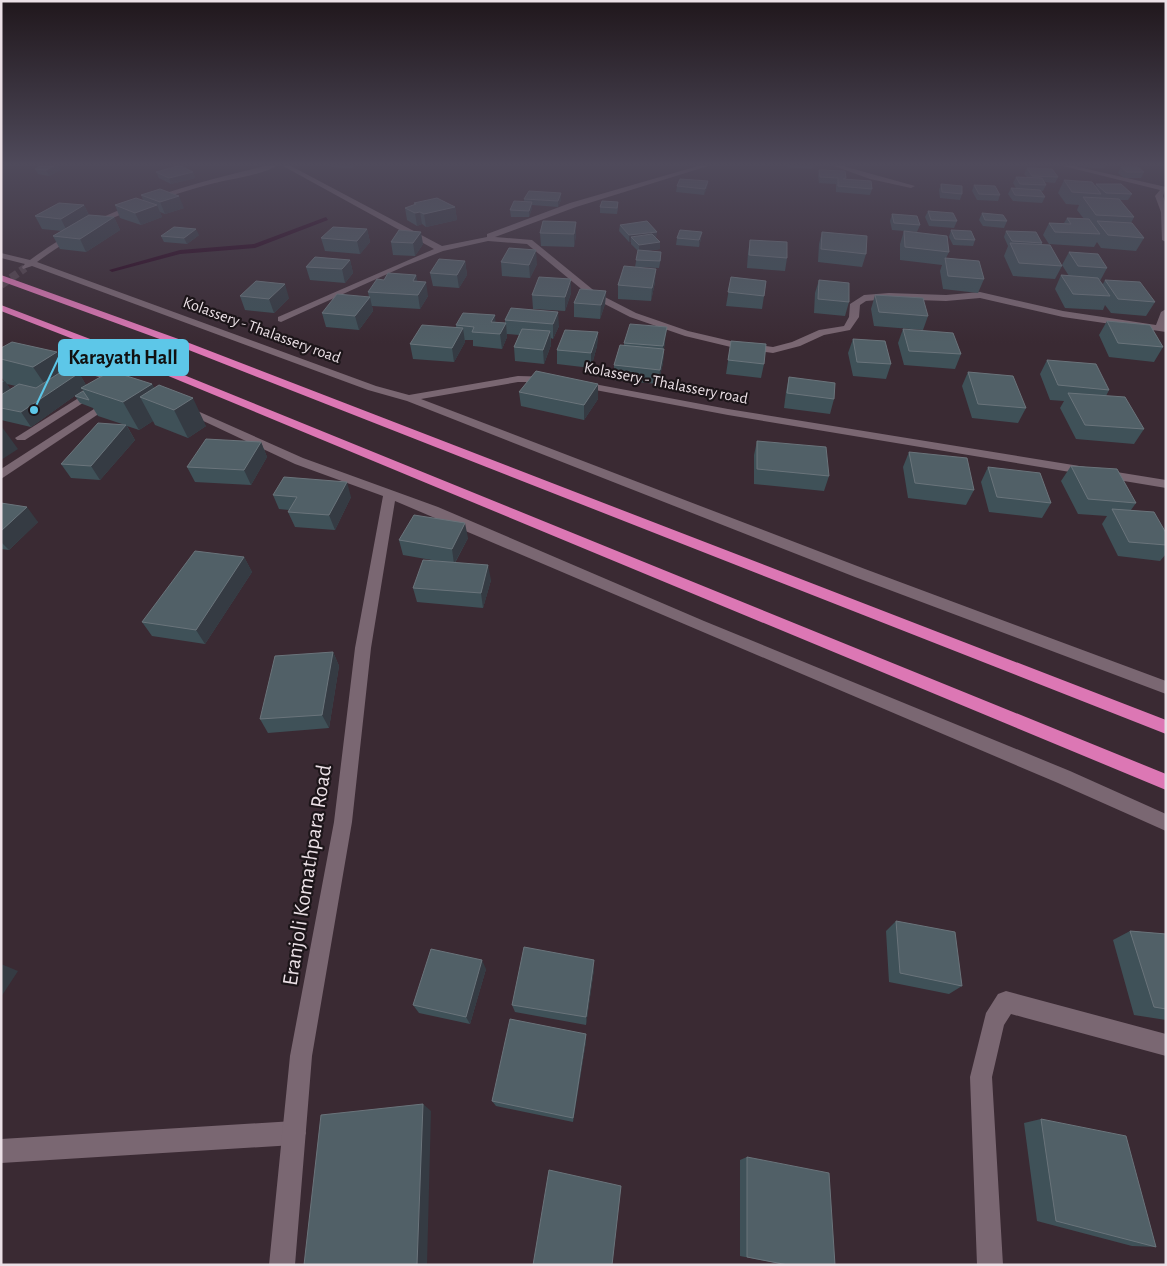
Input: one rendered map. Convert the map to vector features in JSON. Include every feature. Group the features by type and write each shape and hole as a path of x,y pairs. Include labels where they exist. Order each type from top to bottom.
{"highway":[{"path":"1,278 180,343 1166,727"},
{"path":"1,308 170,373 1166,782"}],"street":[{"path":"28,265 67,237 91,225"},
{"path":"396,225 441,249"},
{"path":"281,319 402,264 441,249 479,241 521,225"},
{"path":"1165,225 1166,240"},
{"path":"479,241 529,242 547,254 594,295 633,314 685,333 735,345 773,350 796,344 822,332 848,328 854,317 855,304 864,298 889,296 946,298 980,295 1063,314 1163,328 1166,312"},
{"name":"Kolassery - Thalassery road","path":"1,255 372,388 409,398 518,379 536,377 556,379 728,412 1166,484"},
{"path":"1,475 127,391 114,379 34,355"},
{"path":"21,438 114,379"},
{"path":"409,398 604,475 1166,688"},
{"path":"170,402 299,462 433,510 690,622 1064,777 1166,823"},
{"name":"Eranjoli Komathpara Road","path":"282,1265 302,1056 343,822 363,648 390,495"},
{"path":"990,1265 981,1077 994,1021 1006,1002 1166,1045"},
{"path":"1,1151 294,1133"}],"building":[{"path":"72,225 102,225 80,239 53,236"},
{"path":"542,225 575,225 574,234 540,233"},
{"path":"620,225 651,225 657,232 629,235"},
{"path":"1050,225 1093,225 1100,234 1055,232"},
{"path":"1100,225 1134,225 1144,238 1108,235"},
{"path":"174,227 196,229 184,238 161,236"},
{"path":"333,227 367,229 357,241 321,238"},
{"path":"399,230 421,232 413,243 391,242"},
{"path":"680,230 702,232 699,240 677,238"},
{"path":"951,230 971,231 975,240 955,239"},
{"path":"904,231 947,236 949,252 905,247"},
{"path":"1006,231 1036,232 1042,243 1012,241"},
{"path":"822,232 867,236 866,254 821,249"},
{"path":"652,234 660,242 639,245 631,237"},
{"path":"750,240 787,242 787,258 749,255"},
{"path":"1010,243 1050,245 1062,266 1019,263"},
{"path":"509,248 536,250 529,265 501,262"},
{"path":"638,250 661,252 660,261 636,260"},
{"path":"1069,252 1098,254 1107,268 1078,266"},
{"path":"315,257 350,260 342,269 306,267"},
{"path":"945,258 979,261 984,279 948,276"},
{"path":"439,259 465,261 457,275 430,273"},
{"path":"624,266 656,269 652,288 618,285"},
{"path":"388,273 416,275 413,281 426,282 418,295 368,292 377,279 384,280"},
{"path":"1061,275 1098,278 1110,296 1073,294"},
{"path":"539,277 571,279 565,297 532,295"},
{"path":"731,277 766,281 764,296 728,292"},
{"path":"819,280 849,283 849,302 818,299"},
{"path":"1105,280 1140,282 1155,302 1118,299"},
{"path":"256,281 285,284 269,299 240,296"},
{"path":"580,289 606,291 601,305 574,303"},
{"path":"337,294 370,297 355,316 322,313"},
{"path":"875,295 923,298 928,316 879,312"},
{"path":"511,308 558,312 553,324 505,320"},
{"path":"463,313 495,315 491,322 506,323 500,334 472,332 474,327 456,325"},
{"path":"1107,321 1150,325 1163,347 1118,343"},
{"path":"630,324 667,327 663,346 624,343"},
{"path":"422,325 463,328 452,348 410,344"},
{"path":"522,329 550,331 543,350 514,347"},
{"path":"903,329 953,333 961,354 909,351"},
{"path":"565,330 598,332 591,353 557,350"},
{"path":"853,339 885,341 891,364 857,362"},
{"path":"731,341 766,344 764,364 728,360"},
{"path":"12,342 57,352 33,367 1,359 1,348"},
{"path":"620,345 664,349 660,370 614,365"},
{"path":"1047,360 1096,364 1109,390 1058,385"},
{"path":"64,370 79,373 21,412 1,408 1,395 19,384 36,388"},
{"path":"111,371 152,384 123,402 81,388"},
{"path":"536,371 598,384 584,405 519,392"},
{"path":"968,372 1013,376 1026,408 978,404"},
{"path":"789,377 835,383 834,399 787,393"},
{"path":"159,385 193,398 174,410 140,397"},
{"path":"83,391 89,400 75,396"},
{"path":"1068,393 1125,397 1144,429 1085,425"},
{"path":"98,423 126,425 91,466 61,464"},
{"path":"206,439 261,442 244,470 187,467"},
{"path":"757,441 826,447 829,476 757,469"},
{"path":"909,452 967,458 974,490 915,483"},
{"path":"1071,466 1117,469 1136,503 1088,499"},
{"path":"988,467 1040,473 1051,503 997,497"},
{"path":"284,477 347,482 329,515 288,512 297,497 273,495"},
{"path":"1,503 27,507 1,531"},
{"path":"1112,509 1154,512 1166,533 1166,545 1129,542"},
{"path":"414,515 465,523 452,549 399,540"},
{"path":"195,551 244,557 196,630 142,622"},
{"path":"423,560 488,565 481,593 413,588"},
{"path":"333,652 322,715 260,719 275,656"},
{"path":"896,921 955,932 962,986 900,973"},
{"path":"1130,931 1166,934 1166,1009 1154,1007"},
{"path":"524,947 594,960 586,1017 512,1005"},
{"path":"431,949 482,960 466,1017 413,1005"},
{"path":"510,1019 586,1034 573,1118 492,1101"},
{"path":"423,1104 417,1265 304,1265 321,1115"},
{"path":"1041,1119 1126,1136 1156,1247 1056,1221"},
{"path":"747,1157 829,1173 835,1265 788,1265 747,1257"},
{"path":"549,1170 621,1186 612,1265 533,1265"}],"waterway":[{"path":"112,270 180,252 255,246 310,225"}],"tunnel":[{"path":"1,285 25,268"}],"place":[{"name":"Karayath Hall","path":"34,410"}]}
